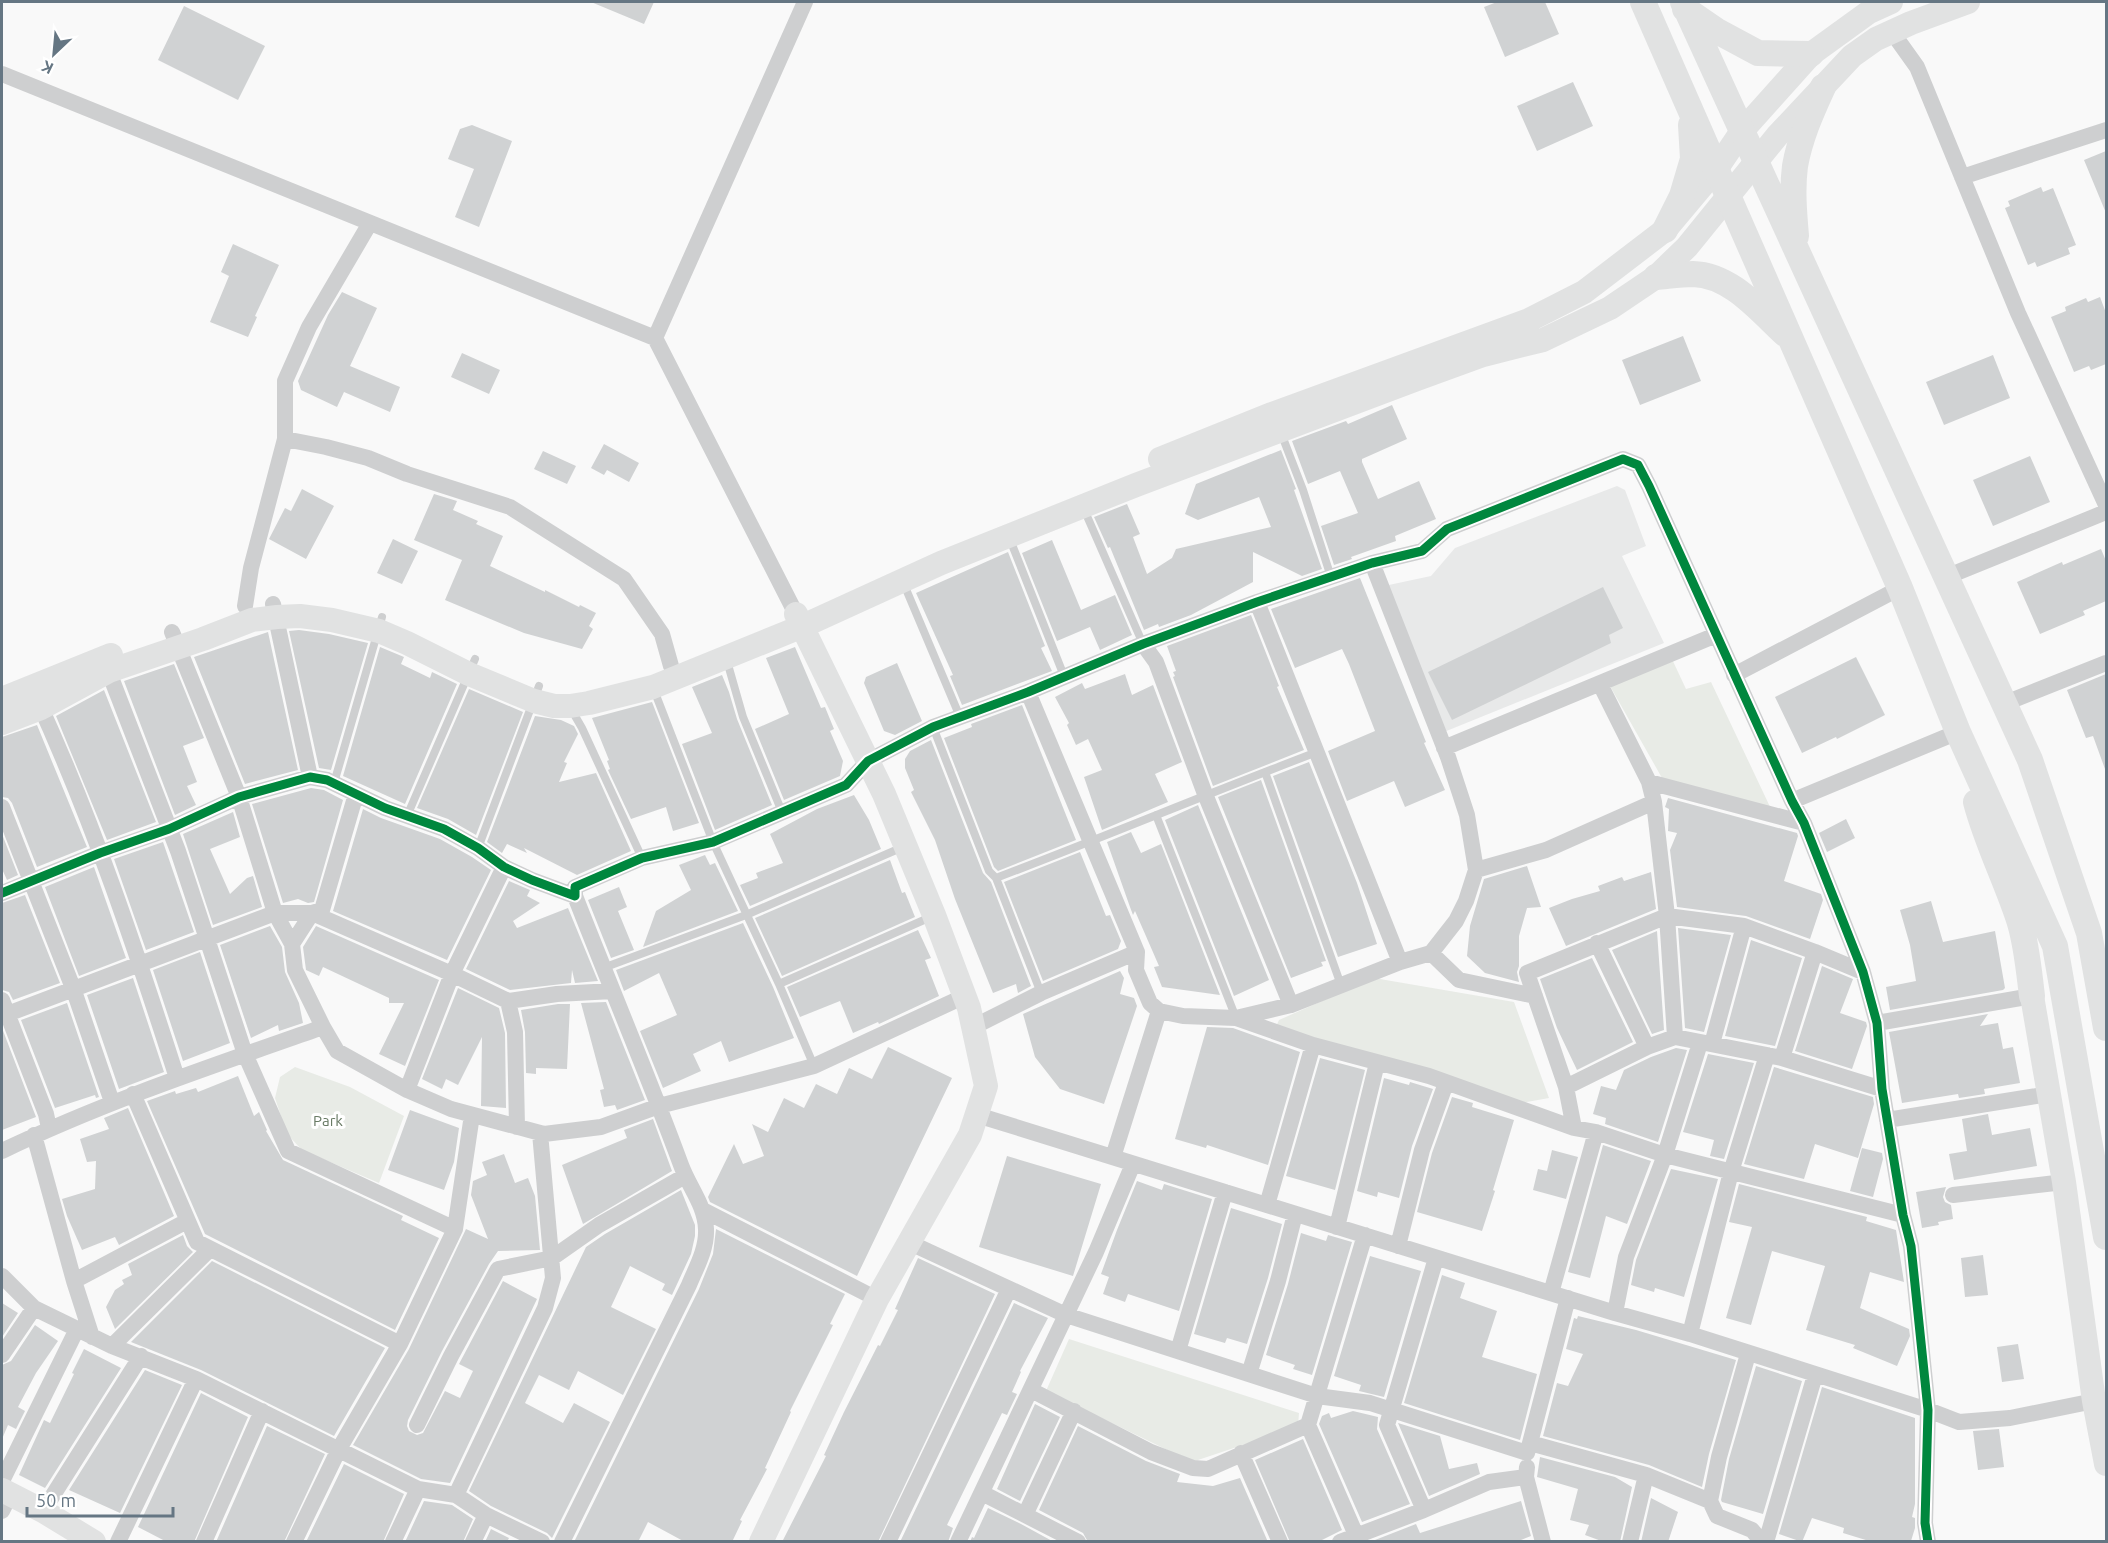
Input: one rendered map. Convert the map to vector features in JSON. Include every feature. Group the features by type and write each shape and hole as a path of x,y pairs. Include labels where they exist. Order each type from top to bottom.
{"main road":[{"path":"1643,2 1690,104 1900,588 1959,732 2055,946 2106,1237"},
{"path":"2,699 31,686 106,664 176,639 252,620 275,610 325,602 536,693 554,706 570,706 615,698 653,687 726,658 980,530 1272,414 1529,320 1584,292 1665,231 1717,168 1742,131 1811,54 1869,12 1891,2"},
{"path":"536,693 567,692 599,687 651,674 800,620 1083,506 1483,355 1543,340 1610,308 1656,277 1687,247 1777,136 1852,56 1876,39 1968,2"},
{"path":"1684,5 1717,31 1758,53 1811,54"},
{"path":"1684,5 2030,760 2090,933 2106,966"},
{"path":"1796,251 1793,200 1795,166 1807,120 1823,87"},
{"path":"1665,231 1682,196 1693,159 1690,104"},
{"path":"1656,277 1694,274 1714,278 1734,288 1793,341"},
{"path":"176,639 245,606 275,610"},
{"path":"761,1542 877,1299 970,1135 986,1086 975,1026 934,915 868,761 800,620"},
{"path":"2,723 41,708 106,664"},
{"path":"1959,732 1984,830 2020,923 2027,952 2032,996 2064,1182 2094,1401 2106,1464"},
{"path":"2090,933 2106,1028"},
{"path":"4,1495 43,1511 94,1542"}],"street":[{"path":"655,338 805,2"},
{"path":"1892,32 1917,67 2018,313 2106,505"},
{"path":"2,74 655,338 800,620"},
{"path":"1962,177 2106,130"},
{"path":"245,606 251,568 285,439 285,381 309,327 370,223"},
{"path":"285,439 368,458 407,474 510,507 624,579 662,634 671,666"},
{"path":"562,1542 689,1286 704,1249 706,1231 703,1210 685,1176 575,896 575,887 642,858 713,842 846,785 868,761 933,728 1028,692 1143,644 1257,602 1372,563 1422,551 1447,529 1623,459 1638,465 1804,823 1863,972 1877,1023 1882,1089 1903,1215 1911,1246 1928,1410 1925,1523 1928,1542"},
{"path":"1946,577 2106,512"},
{"path":"1028,692 1137,952 1136,970 1150,1003 1159,1011 1183,1016 1236,1018 1291,1005 1400,962 1431,953 1456,921 1466,901 1476,870 1467,815 1444,748 1372,563"},
{"path":"1734,675 1900,588"},
{"path":"1257,602 1400,962"},
{"path":"275,610 310,777"},
{"path":"1444,748 1716,635"},
{"path":"176,639 239,797 275,913 292,944 295,970 323,1027 337,1051 407,1090 451,1109 540,1133 601,1127 659,1106 814,1066 965,996"},
{"path":"1143,644 1156,662 1205,794 1291,1005"},
{"path":"2003,704 2106,663"},
{"path":"106,664 169,830 245,1054 288,1151 455,1229"},
{"path":"1600,684 1649,782 1654,802 1667,916 1675,1037"},
{"path":"31,686 100,853 140,963 177,1078"},
{"path":"1792,801 1959,732"},
{"path":"2,894 100,853 169,830 239,797 310,777 334,783 444,830 478,848 504,867 575,896"},
{"path":"1649,782 1804,823"},
{"path":"4,1495 85,1333 42,1131 4,1010 73,988 275,913 312,913 322,910 356,794"},
{"path":"1476,870 1546,850 1654,802"},
{"path":"2,807 73,988 112,1102"},
{"path":"407,1090 452,974 504,867"},
{"path":"292,944 312,913"},
{"path":"312,913 508,1001 557,994 613,991"},
{"path":"1574,1128 1566,1087 1527,974 1597,943 1667,916 1744,926 1863,972"},
{"path":"1615,1313 1626,1257 1706,1043 1744,926"},
{"path":"1597,943 1647,1047"},
{"path":"975,1026 1041,993 1137,952"},
{"path":"1690,1334 1731,1172 1815,952"},
{"path":"1431,953 1459,980 1535,996"},
{"path":"1877,1023 2032,996"},
{"path":"508,1001 515,1032 517,1126"},
{"path":"1113,1157 1159,1011"},
{"path":"1236,1018 1313,1045 1446,1083 1574,1128 1596,1132 1665,1155 1903,1215"},
{"path":"2,1151 42,1131 112,1102 323,1027"},
{"path":"1566,1087 1647,1047 1675,1037 1775,1057 1882,1089"},
{"path":"1267,1205 1313,1045"},
{"path":"1338,1227 1377,1062"},
{"path":"1398,1246 1422,1150 1446,1083"},
{"path":"133,1094 197,1242 400,1344"},
{"path":"1887,1120 2049,1094"},
{"path":"294,1542 339,1449 400,1344 455,1229 472,1114"},
{"path":"977,1115 1615,1313 1690,1334 1959,1422 2010,1418 2094,1401"},
{"path":"1551,1293 1596,1132"},
{"path":"456,1495 545,1308 553,1278 540,1133"},
{"path":"958,1542 1096,1252 1133,1164"},
{"path":"417,1425 498,1269 552,1258 600,1225 685,1176"},
{"path":"1953,1195 2064,1182"},
{"path":"1178,1351 1225,1192"},
{"path":"703,1210 877,1299"},
{"path":"1249,1374 1278,1281 1295,1214"},
{"path":"74,1281 188,1221"},
{"path":"1356,1535 1308,1425 1365,1235"},
{"path":"908,1242 1066,1315 1317,1396 1370,1403 1529,1448 1646,1475 1710,1501"},
{"path":"112,1346 209,1250"},
{"path":"1424,1510 1387,1425 1436,1258"},
{"path":"2,1276 34,1308 112,1346 196,1379 418,1489 456,1495 486,1515 542,1542"},
{"path":"888,1542 1009,1289"},
{"path":"1543,1542 1526,1477 1529,1448 1568,1298"},
{"path":"2,1355 34,1308"},
{"path":"1748,1354 1719,1457 1710,1501 1717,1516 1752,1530 1764,1542 1815,1375"},
{"path":"43,1511 141,1356"},
{"path":"118,1542 196,1379"},
{"path":"1031,1390 1151,1452 1193,1468 1208,1469 1308,1425"},
{"path":"204,1542 262,1411"},
{"path":"1025,1515 1074,1411"},
{"path":"1241,1453 1280,1542"},
{"path":"1630,1542 1646,1475"},
{"path":"1340,1542 1424,1510 1488,1482 1526,1477"},
{"path":"393,1542 418,1489"},
{"path":"982,1493 1078,1542"},
{"path":"473,1542 486,1515"}],"lane":[{"path":"1281,432 1303,490 1331,577"},
{"path":"1083,506 1143,644"},
{"path":"1008,536 1064,676"},
{"path":"902,580 960,717"},
{"path":"334,783 380,624"},
{"path":"726,658 743,717 782,812"},
{"path":"407,816 472,667"},
{"path":"653,687 713,842 814,1066"},
{"path":"478,848 536,693"},
{"path":"570,706 642,858"},
{"path":"933,728 988,871 996,878 1041,993"},
{"path":"996,878 1092,842 1205,794 1317,752"},
{"path":"1265,771 1341,985"},
{"path":"1156,815 1236,1018"},
{"path":"603,968 746,915 905,846"},
{"path":"779,984 934,915"}],"shaded area":[{"path":"1617,486 1625,490 1646,546 1622,556 1664,643 1444,732 1384,586 1431,576 1455,548"}],"green space":[{"path":"1671,657 1686,689 1711,682 1772,811 1662,778 1610,686"},
{"path":"1374,978 1514,1002 1549,1098 1505,1106 1274,1031 1279,1020"},
{"name":"Park","path":"295,1067 350,1087 404,1116 379,1183 302,1150 287,1134 275,1098 280,1077"},
{"path":"1069,1339 1299,1413 1298,1425 1192,1462 1046,1391"}],"building":[{"path":"591,2 654,2 644,24"},
{"path":"1497,2 1545,2 1559,34 1505,57 1484,7"},
{"path":"184,6 265,46 238,100 158,60"},
{"path":"1573,82 1593,126 1537,151 1517,106"},
{"path":"472,125 512,141 479,227 455,217 474,169 448,159 460,129"},
{"path":"2106,151 2106,213 2084,160"},
{"path":"2041,187 2043,192 2053,188 2076,245 2068,248 2070,254 2037,267 2035,262 2028,265 2005,208 2010,206 2008,201"},
{"path":"233,244 279,265 255,316 257,317 248,337 210,322 229,276 221,272"},
{"path":"342,292 377,308 350,366 400,387 390,412 344,392 337,407 301,390 298,381 328,315"},
{"path":"2100,297 2106,313 2106,364 2091,370 2089,366 2074,372 2051,317 2066,311 2065,307 2086,298 2088,302"},
{"path":"1683,336 1701,381 1640,405 1622,360"},
{"path":"462,353 500,370 489,394 451,377"},
{"path":"1993,355 2010,398 1944,425 1926,382"},
{"path":"1392,405 1407,439 1362,459 1362,462 1378,499 1419,481 1436,519 1395,536 1396,541 1334,565 1321,526 1358,513 1340,471 1308,484 1292,441 1346,421 1348,424"},
{"path":"604,444 639,463 629,482 607,470 604,475 591,468"},
{"path":"1281,450 1322,569 1302,576 1253,552 1253,582 1191,615 1144,630 1110,547 1108,548 1094,517 1127,504 1140,534 1133,537 1147,574 1172,558 1176,549 1271,527 1259,497 1198,520 1185,514 1196,484"},
{"path":"543,451 576,466 567,484 534,469"},
{"path":"2030,456 2050,502 1993,526 1973,480"},
{"path":"302,489 334,506 306,559 269,539 285,508 291,511"},
{"path":"434,494 457,501 453,510 478,521 476,524 503,536 490,566 596,613 589,626 593,629 582,649 524,633 445,600 462,560 414,540"},
{"path":"393,539 418,551 402,584 377,573"},
{"path":"1052,540 1081,610 1115,595 1132,635 1100,650 1090,627 1057,641 1022,553"},
{"path":"2101,549 2106,561 2106,601 2083,611 2085,615 2040,634 2017,582 2062,562 2063,565"},
{"path":"1008,552 1045,646 1041,648 1052,671 962,705 950,676 953,675 916,593"},
{"path":"1360,578 1426,742 1424,743 1445,790 1405,807 1394,781 1347,801 1328,751 1375,731 1349,664 1342,649 1295,668 1271,609"},
{"path":"1603,587 1623,628 1609,635 1611,643 1452,720 1428,672"},
{"path":"1251,615 1279,686 1277,687 1304,750 1213,786 1173,677 1175,676 1173,672 1176,671 1167,646"},
{"path":"299,630 368,643 331,770 319,768 289,631"},
{"path":"268,632 298,770 245,784 194,657"},
{"path":"380,647 404,657 401,664 430,678 432,672 457,684 405,804 343,776"},
{"path":"795,647 821,708 825,707 834,729 830,731 843,761 840,776 784,800 755,729 789,714 766,658"},
{"path":"1856,657 1885,715 1837,739 1836,737 1802,753 1775,697"},
{"path":"897,663 922,721 895,735 884,731 864,683 866,677"},
{"path":"174,664 204,738 183,746 197,782 187,786 196,805 175,815 124,681"},
{"path":"1125,674 1132,695 1153,685 1182,762 1155,774 1168,802 1102,830 1084,777 1102,770 1088,739 1076,745 1067,725 1069,723 1055,697 1082,683 1085,689"},
{"path":"2106,674 2105,769 2093,736 2086,738 2067,690"},
{"path":"722,675 772,805 715,830 682,744 712,733 692,687"},
{"path":"469,689 523,712 476,835 448,819 417,808"},
{"path":"104,690 156,822 107,840 56,716"},
{"path":"652,702 699,823 673,831 666,807 631,819 608,770 610,769 607,761 609,760 592,718"},
{"path":"1022,705 1076,840 998,871 994,867 944,738 972,727 971,724"},
{"path":"535,716 561,720 574,726 578,734 564,762 567,763 559,782 596,773 631,851 577,875 524,848 527,853 507,844 502,853 487,842"},
{"path":"37,725 87,847 37,867 12,803 8,798 2,797 2,737"},
{"path":"931,740 983,873 991,882 1031,986 1018,993 1016,984 993,993 955,899 935,840 911,792 914,790 905,768 905,759 910,751"},
{"path":"1309,762 1357,883 1377,944 1338,957 1273,776"},
{"path":"1261,780 1326,961 1321,962 1323,966 1291,978 1218,797"},
{"path":"311,788 324,790 343,800 314,902 308,903 298,899 283,903 252,804"},
{"path":"854,795 869,820 881,849 750,906 740,885 758,878 756,873 783,863 770,834 817,809"},
{"path":"1668,798 1797,833 1784,881 1821,894 1823,900 1810,939 1746,916 1677,907 1670,850 1677,833 1668,831 1669,809 1665,807"},
{"path":"1198,805 1269,980 1234,996 1165,820"},
{"path":"363,809 381,818 440,839 491,870 447,960 333,911"},
{"path":"233,812 240,837 210,849 230,894 247,878 253,876 262,907 213,925 183,834"},
{"path":"1846,819 1855,838 1827,852 1819,833"},
{"path":"1131,832 1141,853 1161,844 1220,995 1162,987 1154,967 1159,966 1135,911 1133,915 1107,842"},
{"path":"2,834 18,875 7,880 2,869"},
{"path":"163,842 194,932 146,950 114,859"},
{"path":"1080,852 1106,916 1110,915 1121,941 1118,949 1043,981 1004,882"},
{"path":"705,855 710,865 715,863 738,911 643,947 656,911 691,890 679,865"},
{"path":"890,860 902,893 905,892 915,917 782,976 755,918"},
{"path":"1527,866 1541,907 1527,908 1519,936 1517,972 1519,982 1485,973 1467,956 1470,926 1484,879"},
{"path":"94,867 126,958 79,976 45,887"},
{"path":"1651,872 1656,909 1566,946 1549,908 1600,891 1598,886 1622,877 1624,881"},
{"path":"509,881 530,890 527,896 540,903 513,921 517,928 568,908 598,981 575,983 572,970 571,983 510,990 466,969"},
{"path":"619,887 627,907 618,911 634,950 611,958 588,900"},
{"path":"25,895 60,983 13,1000 9,992 2,990 2,903"},
{"path":"1931,901 1943,942 1995,931 2005,988 1890,1010 1886,987 1916,981 1910,945 1900,910"},
{"path":"743,923 794,1038 729,1062 721,1041 693,1054 701,1071 663,1088 640,1031 677,1015 659,973 624,991 616,970"},
{"path":"270,926 282,947 285,972 299,1003 303,1023 279,1031 278,1025 251,1038 220,945"},
{"path":"316,926 439,980 405,1066 379,1054 404,1003 389,1003 389,998 323,967 319,976 306,970 303,947"},
{"path":"1678,928 1731,935 1704,1032 1685,1028"},
{"path":"918,930 931,958 925,960 939,996 879,1024 878,1022 853,1033 840,1001 800,1017 787,987"},
{"path":"1657,931 1664,1030 1652,1034 1612,950"},
{"path":"1751,940 1802,958 1775,1046 1725,1036"},
{"path":"200,952 230,1043 183,1061 153,970"},
{"path":"1592,958 1633,1042 1577,1070 1557,1028 1540,979"},
{"path":"1822,966 1853,979 1840,1013 1866,1022 1867,1026 1852,1069 1795,1051"},
{"path":"1120,971 1124,978 1120,994 1134,998 1137,1006 1104,1104 1060,1089 1035,1057 1023,1014"},
{"path":"133,978 164,1072 119,1089 87,995"},
{"path":"458,988 499,1008 505,1033 506,1108 481,1106 482,1037 458,1085 446,1079 442,1089 422,1079"},
{"path":"606,1002 645,1100 617,1110 615,1105 604,1107 600,1090 604,1089 581,1003"},
{"path":"67,1003 99,1097 96,1098 95,1095 55,1108 21,1020"},
{"path":"570,1004 567,1069 536,1068 536,1074 526,1073 525,1032 521,1010"},
{"path":"1988,1014 1980,1026 1998,1023 2003,1049 2013,1047 2020,1083 1984,1089 1985,1094 1959,1098 1958,1094 1902,1103 1889,1032"},
{"path":"1207,1027 1233,1028 1300,1052 1268,1165 1207,1145 1206,1148 1175,1139"},
{"path":"2,1028 36,1117 2,1130"},
{"path":"888,1047 952,1078 857,1276 710,1202 708,1197 734,1144 743,1164 764,1156 752,1124 768,1132 784,1098 804,1108 816,1084 837,1094 849,1068 872,1079"},
{"path":"1676,1048 1687,1050 1658,1142 1605,1124 1606,1118 1593,1114 1601,1086 1616,1090 1624,1070"},
{"path":"1708,1054 1754,1063 1724,1159 1710,1156 1714,1140 1683,1132"},
{"path":"1320,1058 1365,1070 1335,1190 1286,1176"},
{"path":"1774,1067 1873,1097 1874,1104 1858,1158 1815,1144 1804,1179 1744,1164"},
{"path":"238,1076 254,1116 259,1112 266,1131 283,1160 403,1216 401,1220 439,1238 395,1330 205,1234 147,1101 175,1091 176,1094 196,1088 198,1092"},
{"path":"1384,1078 1433,1089 1412,1146 1399,1198 1378,1192 1377,1197 1357,1191"},
{"path":"1452,1097 1473,1103 1472,1107 1514,1120 1482,1231 1417,1212 1432,1153"},
{"path":"128,1108 174,1216 119,1245 115,1237 82,1250 62,1199 95,1189 96,1161 87,1162 80,1139 109,1129 104,1118"},
{"path":"410,1110 459,1128 454,1162 444,1190 388,1170"},
{"path":"1988,1114 1992,1135 2030,1128 2037,1166 1954,1180 1949,1154 1967,1151 1962,1119"},
{"path":"653,1119 672,1171 583,1224 562,1165 627,1138 624,1130"},
{"path":"1603,1145 1651,1161 1627,1224 1606,1216 1590,1278 1568,1272"},
{"path":"1862,1148 1882,1153 1883,1159 1873,1197 1850,1191"},
{"path":"1552,1150 1578,1157 1566,1199 1533,1190 1538,1169 1547,1171"},
{"path":"504,1154 515,1183 528,1178 535,1196 540,1250 498,1251 442,1351 408,1420 409,1431 417,1435 423,1433 445,1391 460,1398 473,1371 459,1364 503,1281 537,1299 450,1483 421,1479 353,1445 409,1349 466,1229 488,1239 471,1195 473,1181 487,1175 482,1162"},
{"path":"1007,1156 1101,1184 1073,1276 979,1247"},
{"path":"1671,1169 1718,1179 1684,1297 1655,1288 1654,1292 1631,1285 1636,1260"},
{"path":"1137,1181 1162,1190 1164,1184 1212,1199 1179,1311 1128,1294 1125,1302 1103,1294 1109,1277 1101,1274"},
{"path":"1739,1184 1867,1217 1866,1221 1896,1230 1904,1282 1870,1272 1860,1308 1909,1329 1910,1336 1897,1366 1853,1348 1855,1345 1806,1330 1825,1266 1772,1251 1751,1325 1726,1318 1752,1227 1729,1222"},
{"path":"1946,1187 1943,1197 1945,1202 1951,1205 1953,1219 1938,1222 1939,1225 1922,1228 1916,1192"},
{"path":"681,1190 695,1225 695,1236 691,1254 672,1295 662,1290 665,1284 630,1266 611,1307 656,1329 623,1395 578,1371 569,1390 539,1375 525,1403 563,1423 574,1403 610,1422 552,1538 547,1533 491,1506 469,1491 586,1247"},
{"path":"1231,1208 1282,1224 1247,1344 1227,1338 1225,1343 1194,1334"},
{"path":"716,1229 845,1294 830,1324 833,1325 790,1411 765,1468 767,1469 740,1520 742,1521 732,1542 685,1542 648,1522 638,1542 574,1542 699,1289 713,1254"},
{"path":"1301,1233 1326,1241 1328,1235 1352,1242 1312,1375 1293,1369 1295,1365 1266,1355"},
{"path":"183,1235 187,1246 193,1252 115,1329 106,1307 115,1290 124,1284 122,1280 132,1275 128,1264"},
{"path":"1983,1255 1988,1295 1965,1297 1961,1258"},
{"path":"1370,1256 1421,1271 1384,1397 1359,1391 1361,1385 1334,1376"},
{"path":"918,1258 995,1294 878,1542 782,1542 826,1456 824,1455 844,1412 898,1310 895,1309"},
{"path":"212,1261 385,1348 334,1436 201,1370 131,1342"},
{"path":"1442,1275 1465,1283 1460,1298 1497,1311 1482,1357 1537,1374 1520,1440 1404,1403"},
{"path":"2,1303 18,1313 2,1337"},
{"path":"1014,1303 1048,1318 1020,1371 1012,1392 1017,1394 1007,1415 1002,1413 947,1525 953,1528 948,1542 900,1542"},
{"path":"1578,1316 1636,1330 1736,1360 1702,1487 1649,1465 1543,1436 1557,1383 1568,1386 1583,1354 1566,1349 1574,1318 1577,1319"},
{"path":"35,1325 58,1341 36,1373 18,1407 25,1411 16,1429 8,1425 2,1439 2,1365 11,1361"},
{"path":"2018,1344 2024,1379 2002,1382 1997,1347"},
{"path":"84,1349 121,1368 45,1488 19,1475 44,1420 50,1423"},
{"path":"1756,1366 1802,1381 1763,1514 1721,1500 1729,1459"},
{"path":"145,1370 182,1385 120,1513 69,1490"},
{"path":"1822,1387 1915,1418 1915,1504 1912,1517 1915,1518 1915,1528 1911,1541 1869,1541 1843,1533 1844,1528 1812,1518 1802,1542 1779,1534"},
{"path":"201,1393 248,1417 194,1542 167,1542 138,1527"},
{"path":"1035,1404 1060,1417 1020,1501 997,1489"},
{"path":"1353,1411 1378,1417 1377,1429 1410,1504 1362,1522 1319,1424 1322,1416 1329,1413 1331,1418"},
{"path":"1398,1423 1440,1436 1449,1469 1477,1463 1480,1474 1429,1496"},
{"path":"267,1426 325,1454 284,1542 216,1542"},
{"path":"1078,1426 1146,1461 1180,1474 1177,1482 1213,1486 1240,1478 1268,1542 1088,1542 1083,1533 1039,1510"},
{"path":"1999,1429 2004,1467 1978,1470 1973,1431"},
{"path":"1303,1439 1342,1530 1318,1542 1290,1542 1255,1460"},
{"path":"1540,1457 1615,1477 1632,1487 1620,1542 1604,1542 1585,1535 1589,1525 1570,1520 1578,1489 1537,1477"},
{"path":"344,1464 404,1494 383,1542 306,1542"},
{"path":"1651,1498 1678,1512 1668,1542 1641,1542"},
{"path":"424,1501 452,1505 473,1519 463,1542 405,1542"},
{"path":"1521,1501 1531,1536 1516,1542 1376,1542 1375,1540 1416,1524 1420,1533"},
{"path":"988,1508 1021,1524 1054,1542 970,1542"},
{"path":"491,1529 509,1538 507,1542 485,1542"}],"cycle path":[{"path":"2,893 100,853 169,829 239,797 310,777 327,780 385,808 444,829 478,848 504,867 575,896 575,887 642,858 713,842 846,785 868,761 933,727 1028,692 1143,644 1257,602 1372,563 1422,551 1447,529 1623,459 1638,465 1649,486 1804,823 1863,972 1877,1023 1882,1089 1903,1215 1911,1246 1928,1410 1925,1523 1928,1542"}]}
